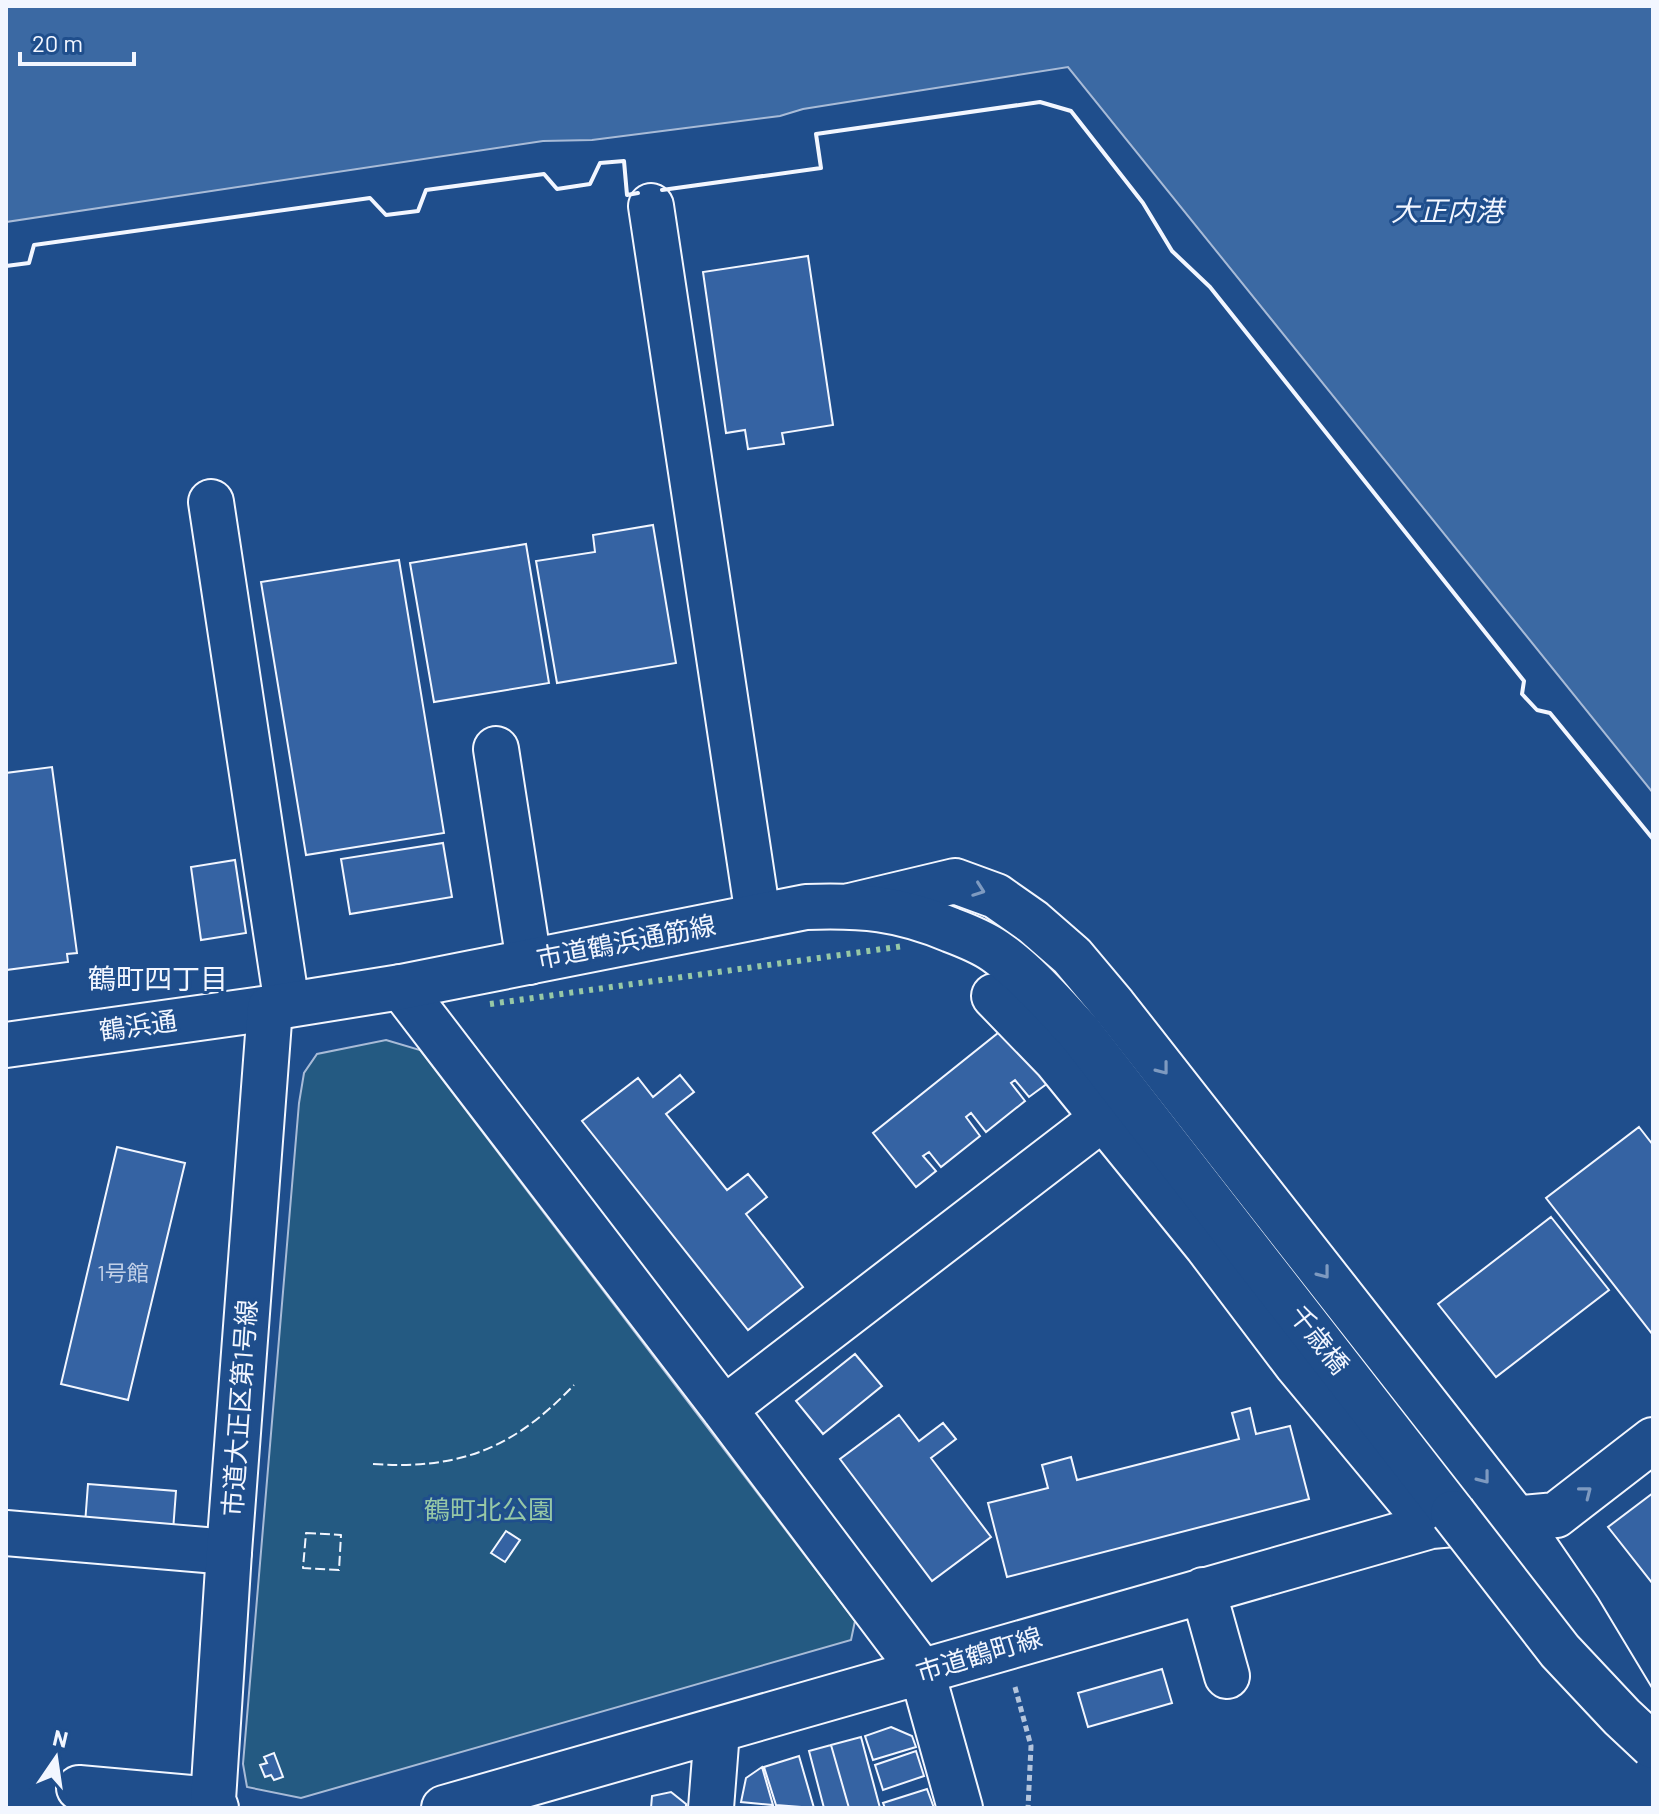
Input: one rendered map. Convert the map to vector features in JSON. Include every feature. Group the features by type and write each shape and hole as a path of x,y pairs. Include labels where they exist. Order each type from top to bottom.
{"street":[{"path":"651,206 758,916"},
{"name":"市道大正区第1号線","path":"211,502 278,1006 229,1552 214,1804"},
{"path":"496,749 529,962"},
{"path":"850,906 955,881 996,896 1033,922 1072,956 1516,1519 1579,1611 1653,1734"},
{"name":"市道鶴浜通筋線","path":"278,1006 401,987 806,907 850,906 894,910 934,922 979,941"},
{"name":"千歳橋","path":"979,941 1034,984 1080,1033 1560,1651 1653,1746"},
{"path":"401,987 922,1672 960,1808"},
{"path":"994,996 1056,1060 1207,1246 1297,1365 1431,1526"},
{"name":"鶴浜通","path":"6,1045 278,1006"},
{"path":"724,1409 1103,1118"},
{"name":"市道鶴町線","path":"462,1806 578,1789 717,1731 1431,1526 1556,1515 1653,1440"},
{"path":"6,1533 229,1552"},
{"path":"1203,1590 1227,1676"},
{"path":"711,1808 717,1731"},
{"path":"79,1788 214,1804"}],"path":[{"path":"1005,1647 1031,1746 1028,1808"}],"green space":[{"name":"鶴町北公園","path":"386,1040 420,1050 855,1621 851,1640 301,1798 247,1787 243,1764 299,1103 304,1073 317,1054"}],"water":[{"name":"大正内港","path":"6,6 1653,6 1653,793 1068,67 803,109 780,116 592,140 543,141 6,222"}],"building":[{"path":"808,256 833,425 782,433 784,444 748,449 745,430 726,433 703,272"},
{"path":"653,525 676,663 557,683 536,561 595,552 593,535"},
{"path":"526,544 549,683 434,702 410,563"},
{"path":"399,560 444,833 306,855 261,582"},
{"path":"52,767 77,953 67,954 68,962 6,970 6,773"},
{"path":"443,843 452,897 350,914 341,859"},
{"path":"235,860 246,933 201,940 191,867"},
{"path":"1008,1025 1052,1080 1029,1097 1015,1080 1011,1083 1025,1101 986,1132 971,1113 966,1117 980,1136 941,1167 929,1152 923,1156 936,1171 916,1187 873,1133"},
{"path":"680,1075 694,1092 666,1114 727,1190 748,1174 767,1197 746,1214 803,1287 748,1330 582,1121 638,1078 653,1097"},
{"path":"1639,1127 1653,1145 1653,1335 1546,1198"},
{"path":"117,1147 185,1163 128,1400 61,1384"},
{"path":"1551,1217 1609,1290 1496,1377 1438,1304"},
{"path":"855,1354 882,1386 823,1434 796,1401"},
{"path":"1250,1408 1256,1434 1290,1426 1309,1499 1007,1577 988,1503 1048,1488 1042,1465 1071,1457 1077,1480 1239,1439 1232,1413"},
{"path":"899,1415 919,1441 943,1423 956,1439 931,1458 991,1537 932,1581 840,1459"},
{"path":"88,1484 176,1491 173,1531 85,1524"},
{"path":"1653,1493 1653,1584 1608,1527"},
{"path":"506,1531 520,1540 505,1562 491,1553"},
{"path":"1162,1669 1172,1703 1088,1727 1078,1693"},
{"path":"891,1727 912,1736 916,1747 873,1760 865,1736"},
{"path":"861,1737 880,1808 849,1808 831,1745"},
{"path":"831,1745 849,1808 824,1808 809,1751"},
{"path":"916,1751 924,1776 883,1790 875,1765"},
{"path":"274,1753 283,1777 274,1780 271,1775 265,1777 260,1765 267,1763 264,1757"},
{"path":"799,1756 814,1808 776,1805 764,1767"},
{"path":"762,1767 773,1805 741,1802 746,1778"},
{"path":"927,1789 934,1808 885,1808 883,1803"},
{"path":"671,1792 686,1804 686,1808 651,1808 652,1796"}],"hedge":[{"path":"490,1004 904,946"}],"fence":[{"path":"373,1464 433,1463 484,1450 530,1425 574,1385"},
{"path":"306,1533 341,1535 339,1570 303,1568 306,1533"}],"wall":[{"path":"662,190 821,168 816,134 1040,102 1071,111 1143,203 1172,251 1210,287 1524,681 1522,694 1537,710 1550,713 1653,839"},
{"path":"6,266 29,263 34,245 370,198 386,215 418,211 426,190 544,174 557,189 590,184 600,163 624,161 627,195 638,193"}],"district":[{"name":"鶴町四丁目","path":"158,979"}]}
